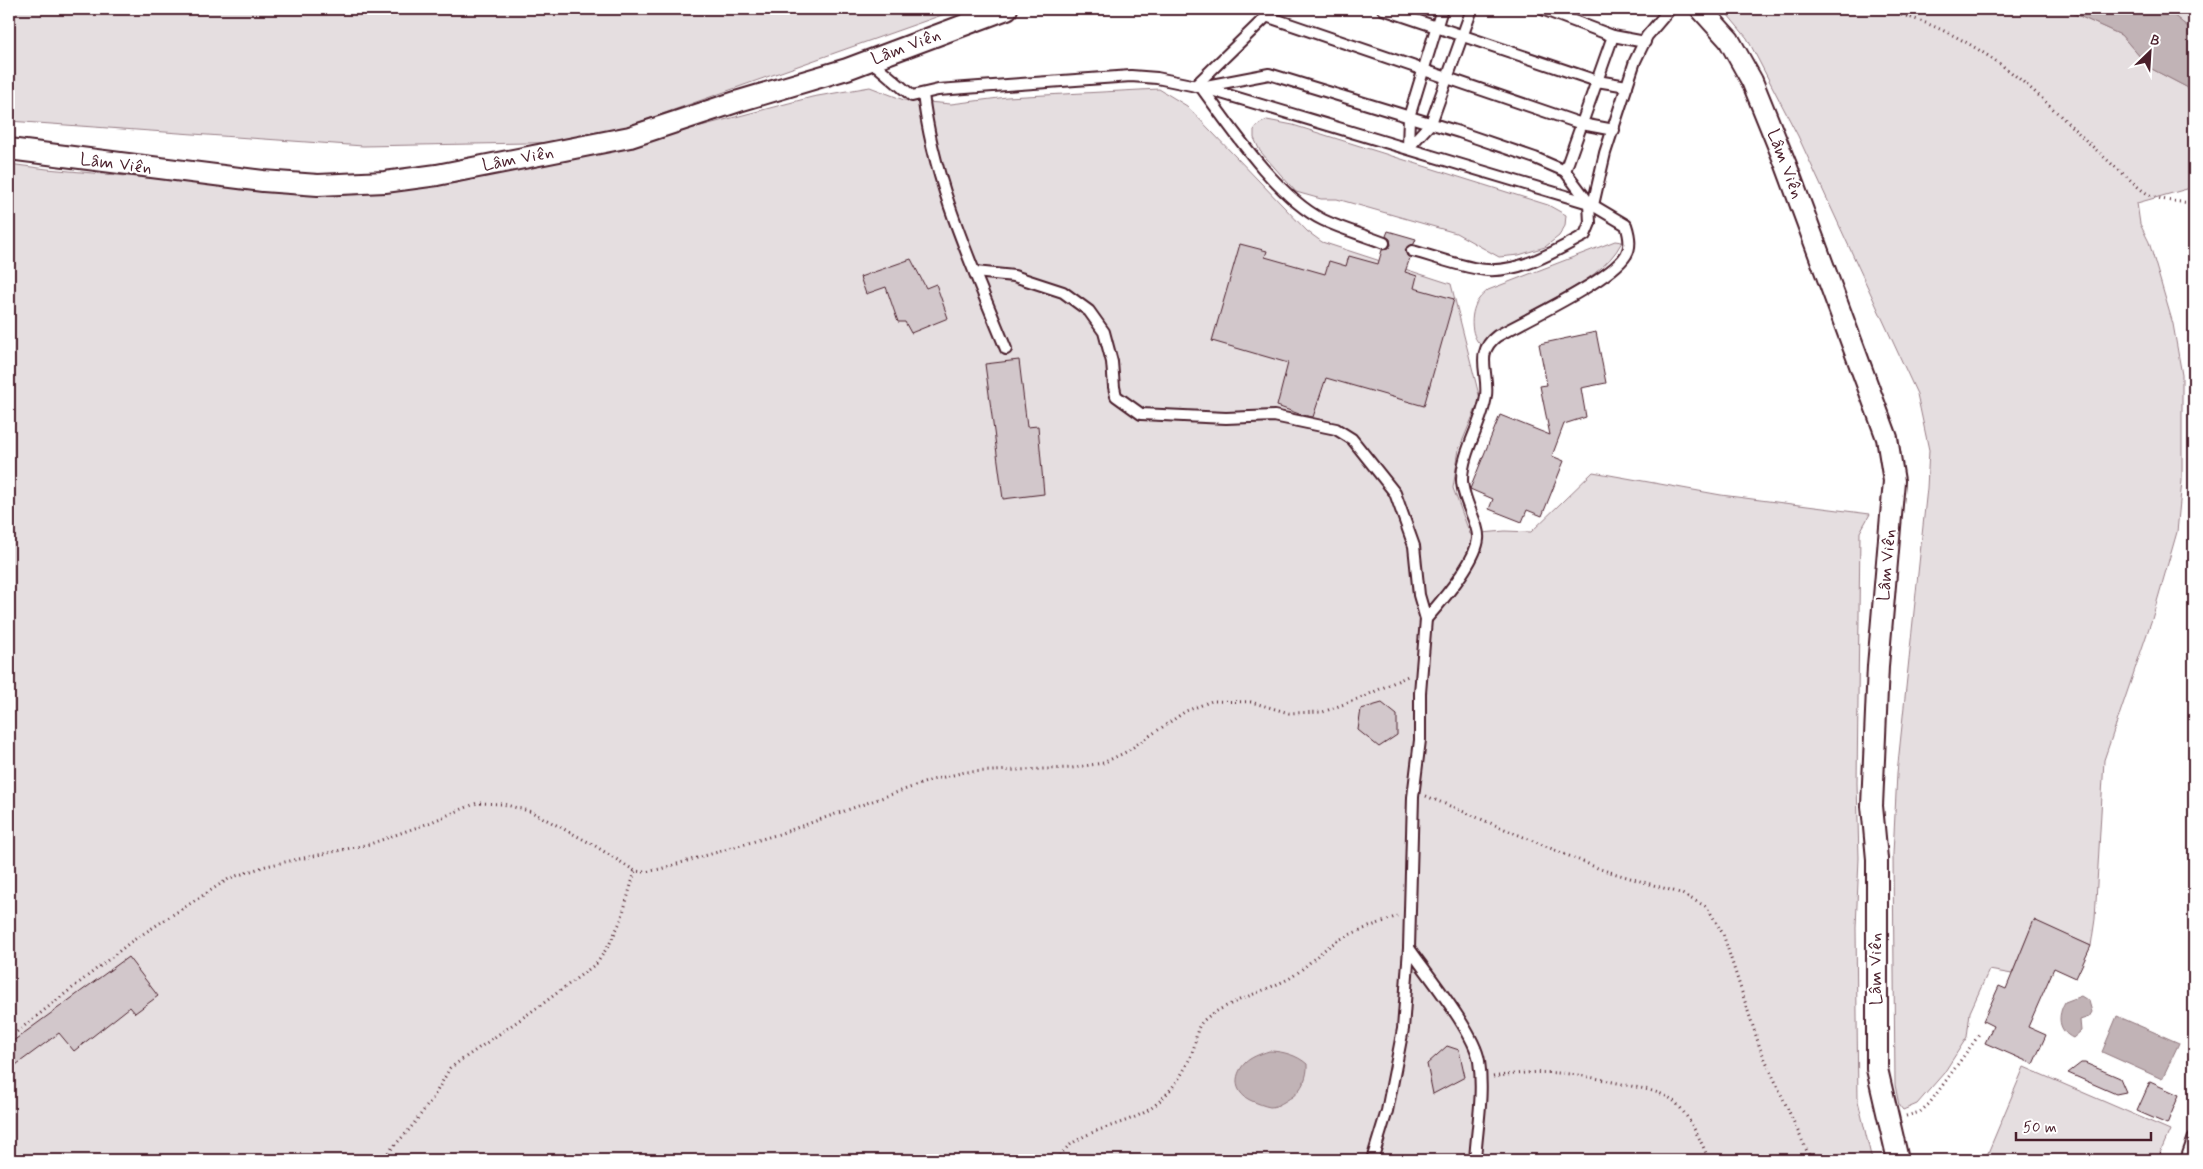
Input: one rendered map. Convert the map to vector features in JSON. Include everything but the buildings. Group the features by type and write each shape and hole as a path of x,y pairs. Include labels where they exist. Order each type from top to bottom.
{"street":[{"name":"Lâm Viên","path":"9,149 262,181 318,185 385,182 446,173 630,136 847,69 1007,9"},
{"name":"Lâm Viên","path":"1701,9 1730,40 1752,81 1786,165 1887,438 1894,481 1878,666 1872,806 1877,860 1877,1069 1886,1117 1898,1160"}],"lane":[{"path":"1383,9 1597,81 1627,86"},
{"path":"1408,148 1409,117 1442,9"},
{"path":"1408,148 1432,124 1472,9"},
{"path":"1542,9 1613,36 1645,42"},
{"path":"1412,251 1486,270 1506,270 1542,256 1585,235 1590,223 1591,204 1605,153 1635,61 1645,42 1670,9"},
{"path":"1198,86 1270,12 1423,71 1582,124 1614,130"},
{"path":"1565,171 1613,36"},
{"path":"870,60 912,96 938,90 1131,76 1156,78 1198,86 1591,204 1626,225 1630,237 1627,254 1608,274 1487,343 1484,351 1486,396 1469,447 1462,481 1468,508 1477,528 1478,539 1463,572 1426,619"},
{"path":"1198,86 1269,74 1527,155 1565,171 1591,204"},
{"path":"1198,86 1243,144 1289,195 1322,220 1384,243"},
{"path":"923,94 927,130 935,165 1006,349"},
{"path":"975,272 1014,276 1063,292 1089,311 1104,332 1112,362 1116,396 1141,414 1226,418 1274,416 1336,429 1352,439 1395,493 1414,546 1419,595 1426,619 1422,669 1420,740 1413,792 1409,948 1401,1037 1387,1111 1372,1160"},
{"path":"1409,948 1465,1028 1478,1054 1481,1092 1475,1160"},
{"path":"2186,1160 2194,1137"}],"path":[{"path":"1877,9 1904,14 1952,33 2004,68 2036,93 2098,153 2149,194 2172,201 2194,203"},
{"path":"9,1038 132,940 230,878 266,866 370,844 477,803 503,804 532,812 592,844 635,871 644,872 779,834 932,780 965,772 1072,768 1103,763 1126,752 1186,711 1212,701 1251,702 1289,713 1322,712 1365,696 1422,669"},
{"path":"1413,792 1592,866 1680,893 1706,907 1723,934 1760,1048 1811,1160"},
{"path":"380,1160 409,1130 433,1098 450,1068 542,1005 597,963 610,945 621,920 635,871"},
{"path":"1057,1160 1062,1151 1079,1138 1114,1125 1152,1107 1173,1087 1183,1073 1194,1047 1200,1026 1208,1018 1223,1008 1267,990 1292,977 1336,942 1409,910"},
{"path":"1886,1117 1920,1112 1930,1104 1979,1035"},
{"path":"1480,1079 1522,1072 1553,1071 1578,1074 1646,1089 1670,1098 1684,1112 1709,1160"}],"shaded area":[{"path":"9,9 959,9 583,142 363,146 9,121"},
{"path":"1723,9 2064,9 2121,35 2150,68 2194,91 2194,187 2137,203 2140,224 2149,242 2173,324 2182,375 2182,481 2177,532 2152,619 2104,760 2095,919 2091,946 2034,921 2012,974 1989,970 1970,1012 1967,1037 1944,1073 1917,1104 1903,1110 1899,1105 1895,1085 1893,854 1897,773 1927,488 1929,450 1917,394 1798,136 1747,38"},
{"path":"2064,9 2166,9 2194,32 2194,91 2150,68 2121,35"},
{"path":"2166,9 2194,9 2194,32"},
{"path":"870,87 904,100 951,104 1007,97 1159,89 1187,106 1307,231 1322,242 1451,284 1480,399 1459,449 1453,488 1470,534 1505,531 1531,532 1593,472 1721,495 1870,514 1860,532 1857,783 1859,858 1856,928 1858,1101 1872,1160 9,1160 9,164 206,183 369,189 455,183 678,132 812,97"},
{"path":"1267,120 1293,125 1548,205 1566,215 1565,226 1559,236 1545,247 1519,255 1499,257 1456,233 1337,199 1321,199 1296,192 1260,151 1254,138 1254,130 1259,124"},
{"path":"1615,241 1622,242 1610,259 1594,274 1516,319 1497,331 1481,345 1477,341 1474,336 1472,323 1474,310 1479,299 1488,290"},
{"path":"2081,996 2089,1001 2092,1012 2089,1017 2080,1020 2081,1031 2073,1038 2064,1031 2060,1023 2062,1007 2065,1002"},
{"path":"2117,1016 2179,1043 2162,1079 2102,1052"},
{"path":"1269,1051 1289,1054 1307,1064 1305,1078 1299,1091 1281,1104 1270,1107 1246,1098 1237,1085 1238,1074 1245,1063"},
{"path":"2024,1067 2170,1130 2157,1160 1985,1160"}]}
